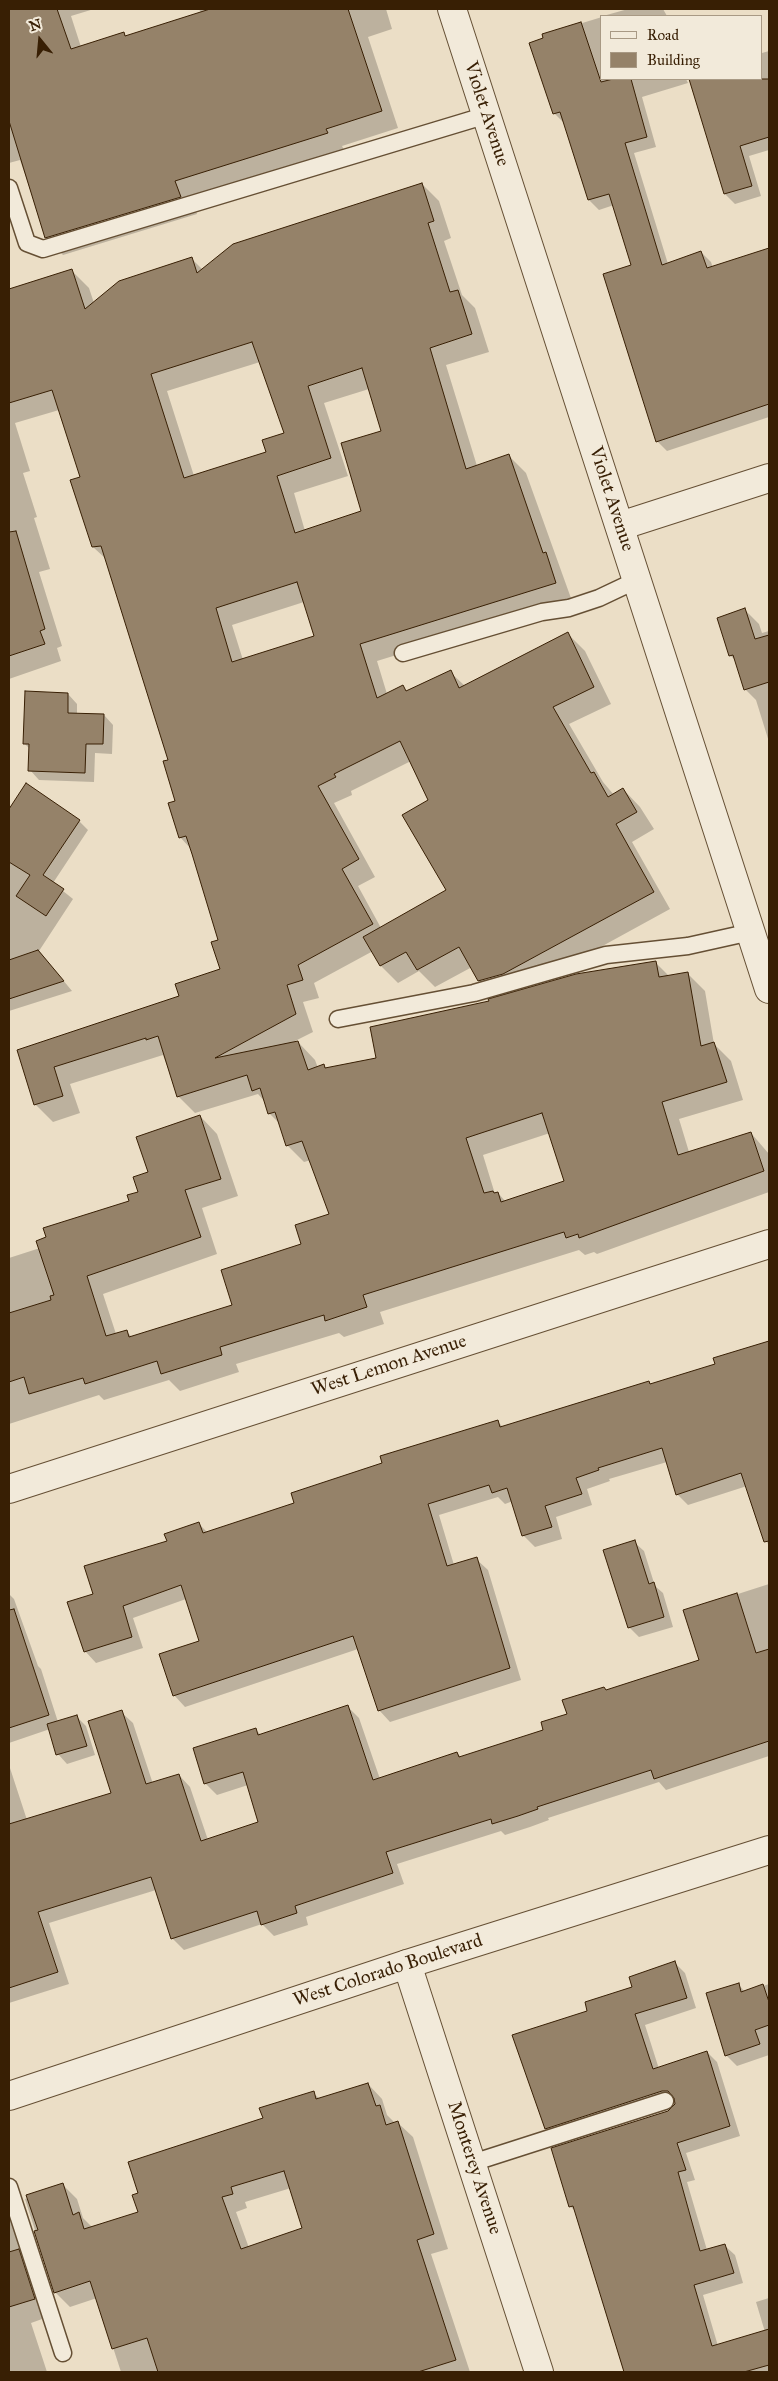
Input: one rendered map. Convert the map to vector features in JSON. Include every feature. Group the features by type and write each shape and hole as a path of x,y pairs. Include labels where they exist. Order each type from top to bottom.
{"street":[{"name":"Violet Avenue","path":"452,9 769,989"},
{"path":"620,526 769,478"},
{"name":"West Lemon Avenue","path":"9,1489 769,1244"},
{"name":"West Colorado Boulevard","path":"9,2096 406,1964 769,1850"},
{"name":"Monterey Avenue","path":"406,1964 539,2372"}],"lane":[{"path":"9,188 27,243 44,248 486,115"},
{"path":"403,653 542,612 569,608 599,598 637,580"},
{"path":"338,1019 474,993 606,956 688,946 751,932"},
{"path":"472,2163 665,2101"},
{"path":"9,2187 62,2353"}],"building":[{"path":"9,9 57,9 71,49 124,32 125,36 210,9 348,9 382,111 326,129 328,133 175,181 181,197 45,238 9,121"},
{"path":"581,22 601,82 631,80 647,137 625,143 662,265 701,251 707,268 769,248 769,404 656,442 603,274 631,265 609,194 588,200 560,112 553,114 529,43 543,38 542,34"},
{"path":"769,79 769,137 740,146 752,186 724,194 689,80"},
{"path":"422,183 434,221 428,223 450,292 458,290 472,334 430,348 466,469 509,454 543,553 546,552 556,583 360,644 377,698 403,685 406,691 451,670 459,688 568,632 594,687 553,707 591,773 594,772 608,797 623,788 637,812 616,824 654,892 503,974 478,981 459,947 417,970 406,952 380,966 363,937 446,890 402,815 428,800 400,741 334,774 336,777 318,786 359,859 342,869 373,924 298,965 303,980 287,985 296,1014 215,1058 298,1041 308,1070 324,1064 325,1068 376,1058 370,1027 489,1001 488,999 576,974 656,961 659,977 688,972 701,1046 714,1042 727,1082 662,1102 678,1155 751,1132 764,1171 579,1238 578,1234 566,1238 564,1232 363,1295 367,1307 325,1321 324,1315 220,1347 222,1355 161,1374 157,1361 85,1384 83,1378 29,1394 24,1377 9,1382 9,1313 51,1300 50,1296 54,1295 36,1241 46,1237 43,1228 129,1201 127,1195 138,1192 133,1177 148,1172 136,1137 200,1115 221,1179 185,1190 201,1237 87,1276 106,1336 127,1330 129,1337 232,1305 221,1270 301,1244 295,1225 329,1214 302,1141 286,1146 275,1112 268,1114 260,1088 252,1091 247,1075 177,1097 158,1036 146,1040 146,1038 54,1067 63,1096 34,1105 17,1050 179,996 175,984 220,969 211,942 218,940 192,854 186,836 179,838 168,803 175,801 163,761 168,760 101,546 92,547 70,480 80,477 52,390 9,403 9,289 72,269 85,309 119,281 192,257 197,273 233,244","holes":["252,342 284,433 262,440 266,452 184,478 151,374","362,368 381,431 341,443 361,511 295,533 277,476 331,458 308,386","297,582 314,636 232,662 216,608","542,1113 564,1181 501,1202 498,1192 484,1193 466,1138"]},
{"path":"16,531 45,629 40,631 45,644 9,656 9,532"},
{"path":"745,608 755,639 769,635 769,682 744,690 733,655 729,656 717,618"},
{"path":"25,691 68,693 68,713 104,714 103,744 86,744 85,773 28,771 29,744 23,744"},
{"path":"26,783 80,820 43,875 64,889 46,916 16,896 30,875 9,862 9,809"},
{"path":"38,950 64,981 9,999 9,960"},
{"path":"769,1341 769,1541 764,1542 741,1473 676,1495 662,1448 598,1468 599,1470 576,1478 582,1494 545,1506 552,1527 522,1536 507,1488 492,1493 489,1485 428,1504 447,1566 477,1557 510,1668 378,1711 353,1636 173,1696 159,1654 199,1641 181,1585 123,1606 132,1637 84,1652 67,1602 93,1594 84,1566 167,1541 164,1534 199,1522 203,1533 294,1503 291,1493 382,1463 380,1456 498,1420 500,1427 649,1381 650,1384 715,1364 713,1358"},
{"path":"635,1540 649,1584 654,1582 664,1617 628,1628 603,1550"},
{"path":"737,1593 756,1653 769,1649 769,1741 654,1779 651,1770 537,1807 538,1809 518,1816 492,1824 491,1819 386,1852 393,1873 295,1906 297,1913 261,1925 257,1911 171,1939 151,1877 38,1912 58,1972 9,1988 9,1824 111,1793 88,1721 122,1710 146,1784 179,1774 201,1841 258,1822 243,1772 204,1784 193,1748 256,1728 258,1735 348,1705 373,1780 457,1752 459,1757 543,1730 541,1722 567,1714 562,1700 604,1687 606,1690 699,1660 683,1610"},
{"path":"14,1609 49,1715 9,1728 9,1610"},
{"path":"77,1715 87,1746 56,1755 47,1724"},
{"path":"675,1961 687,1998 635,2014 653,2069 707,2051 730,2126 677,2143 686,2170 678,2172 700,2251 725,2244 734,2273 694,2285 712,2346 769,2329 769,2365 744,2372 624,2372 573,2206 569,2207 551,2148 668,2111 675,2104 674,2098 668,2091 662,2091 545,2129 512,2035 587,2011 585,2002 632,1987 629,1977"},
{"path":"739,1983 741,1992 763,1984 769,2002 769,2025 755,2030 760,2044 725,2056 706,1993"},
{"path":"368,2083 376,2106 380,2105 386,2125 398,2121 434,2234 417,2240 456,2360 418,2372 158,2372 147,2338 112,2349 90,2281 54,2293 34,2231 38,2230 26,2195 63,2183 73,2215 79,2212 84,2229 138,2212 132,2195 138,2193 128,2162 263,2118 259,2108 314,2091 316,2099","holes":["284,2171 302,2228 241,2249 222,2197 233,2194 231,2187"]},
{"path":"19,2249 35,2299 9,2307 9,2252"}]}
